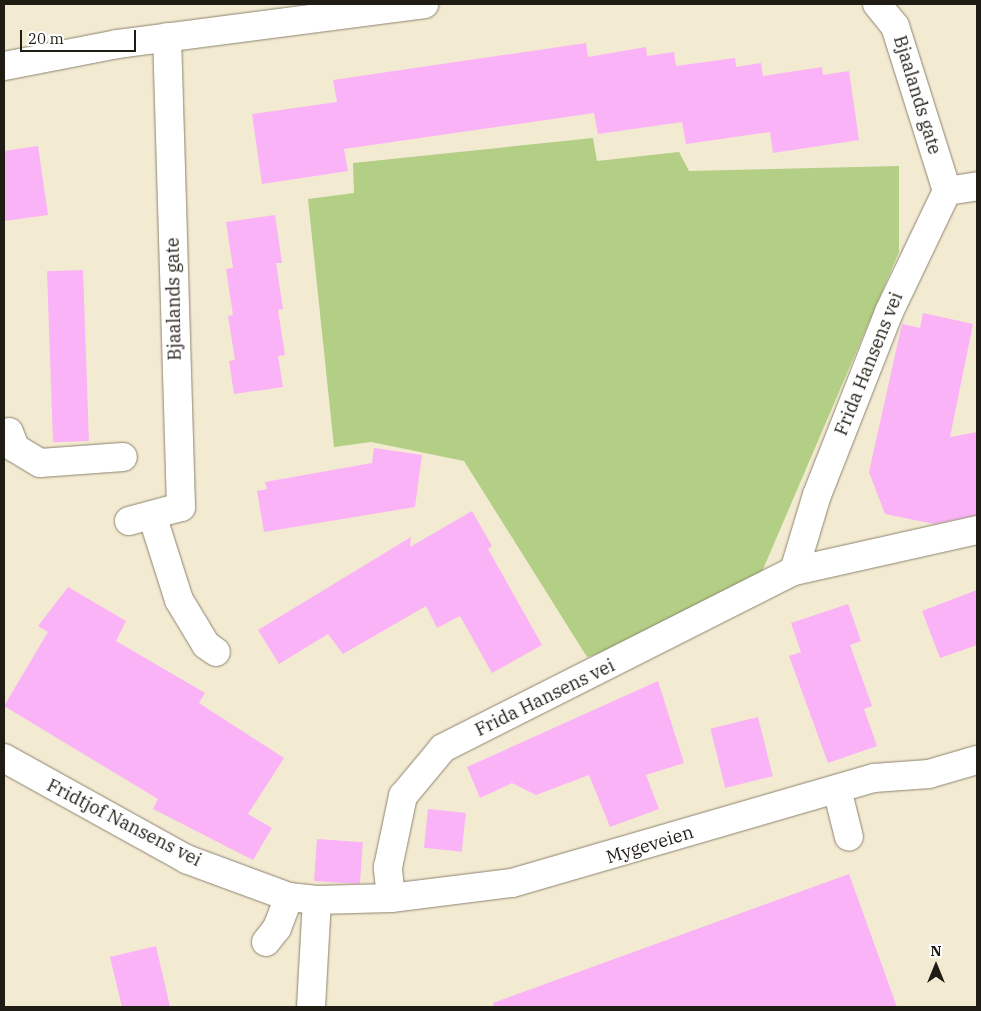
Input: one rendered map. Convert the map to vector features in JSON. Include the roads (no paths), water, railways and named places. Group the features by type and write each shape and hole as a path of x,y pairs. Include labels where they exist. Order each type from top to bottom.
{"street":[{"path":"4,66 167,38 424,4"},
{"name":"Bjaalands gate","path":"877,4 895,26 947,191"},
{"name":"Bjaalands gate","path":"167,38 180,507 140,518 179,600 206,645 216,652"},
{"path":"947,191 977,186"},
{"name":"Frida Hansens vei","path":"794,570 817,495 889,312 947,191"},
{"path":"9,432 16,448 40,463 124,457"},
{"name":"Frida Hansens vei","path":"390,898 388,867 403,796 443,748 794,570 977,530"},
{"name":"Fridtjof Nansens vei","path":"4,758 186,859 289,897 317,900"},
{"name":"Mygeveien","path":"317,900 390,898 512,884 874,778 929,774 977,762"},
{"path":"837,789 849,837"},
{"path":"266,942 278,928 289,897"},
{"path":"311,1007 317,900"}]}
